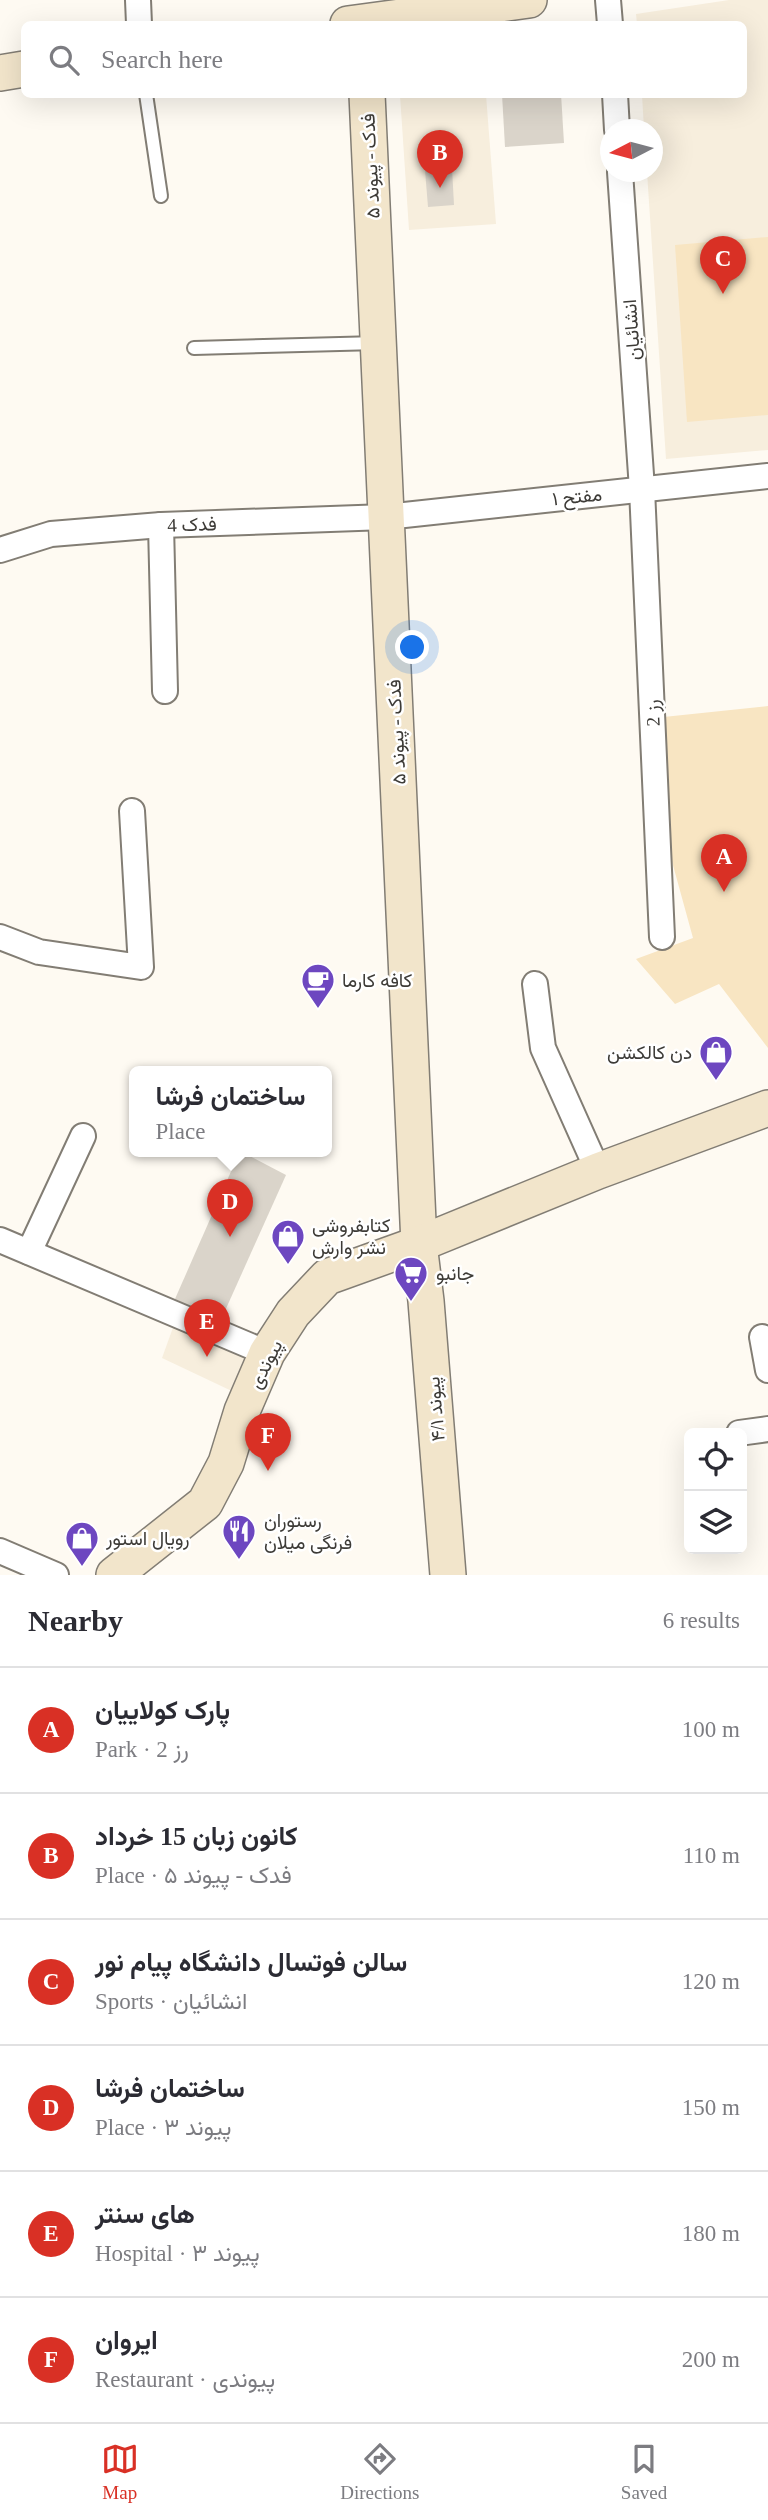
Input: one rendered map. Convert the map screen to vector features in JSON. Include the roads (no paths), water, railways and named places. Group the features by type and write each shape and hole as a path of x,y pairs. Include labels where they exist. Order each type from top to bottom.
{"street":[{"path":"138,0 139,21"},
{"path":"359,18 529,0"},
{"path":"608,0 610,21"},
{"path":"0,73 21,70"},
{"name":"فدک - پیوند ۵","path":"367,98 419,1244"},
{"path":"615,98 616,119"},
{"name":"انشائیان","path":"621,182 642,489"},
{"name":"مفتح ۱","path":"386,517 768,476"},
{"name":"رز 2","path":"642,489 662,937"},
{"name":"فدک 4","path":"0,550 51,534 161,525 386,517"},
{"path":"161,525 165,691"},
{"path":"0,937 39,952 141,967 132,811"},
{"path":"535,984 543,1048 598,1171"},
{"path":"419,1244 598,1171 768,1108"},
{"path":"29,1252 83,1136"},
{"path":"415,1172 421,1189 432,1206 470,1223"},
{"path":"359,1265 384,1266 397,1271 409,1280 426,1301 470,1223"},
{"path":"0,1240 267,1353"},
{"name":"پیوندی","path":"114,1575 205,1503 226,1463 242,1411 267,1353 293,1313 327,1277 419,1244"},
{"name":"پیوند ۴/۱","path":"419,1244 448,1575"},
{"path":"762,1337 768,1370"},
{"path":"747,1432 768,1429"},
{"path":"0,1550 56,1575"}],"lane":[{"path":"147,98 161,196"},
{"path":"194,348 378,342"}],"place":[{"name":"کانون زبان 15 خرداد","path":"440,188"},
{"name":"سالن فوتسال دانشگاه پیام نور","path":"723,294"},
{"name":"پارک کولاییان","path":"724,892"},
{"name":"کافه کارما","path":"318,1010"},
{"name":"دن کالکشن","path":"716,1082"},
{"name":"ساختمان فرشا","path":"230,1237"},
{"name":"کتابفروشی نشر وارش","path":"288,1266"},
{"name":"جانبو","path":"411,1303"},
{"name":"های سنتر","path":"207,1357"},
{"name":"ایروان","path":"268,1471"},
{"name":"رستوران فرنگی میلان","path":"239,1561"},
{"name":"رویال استور","path":"82,1568"}]}
